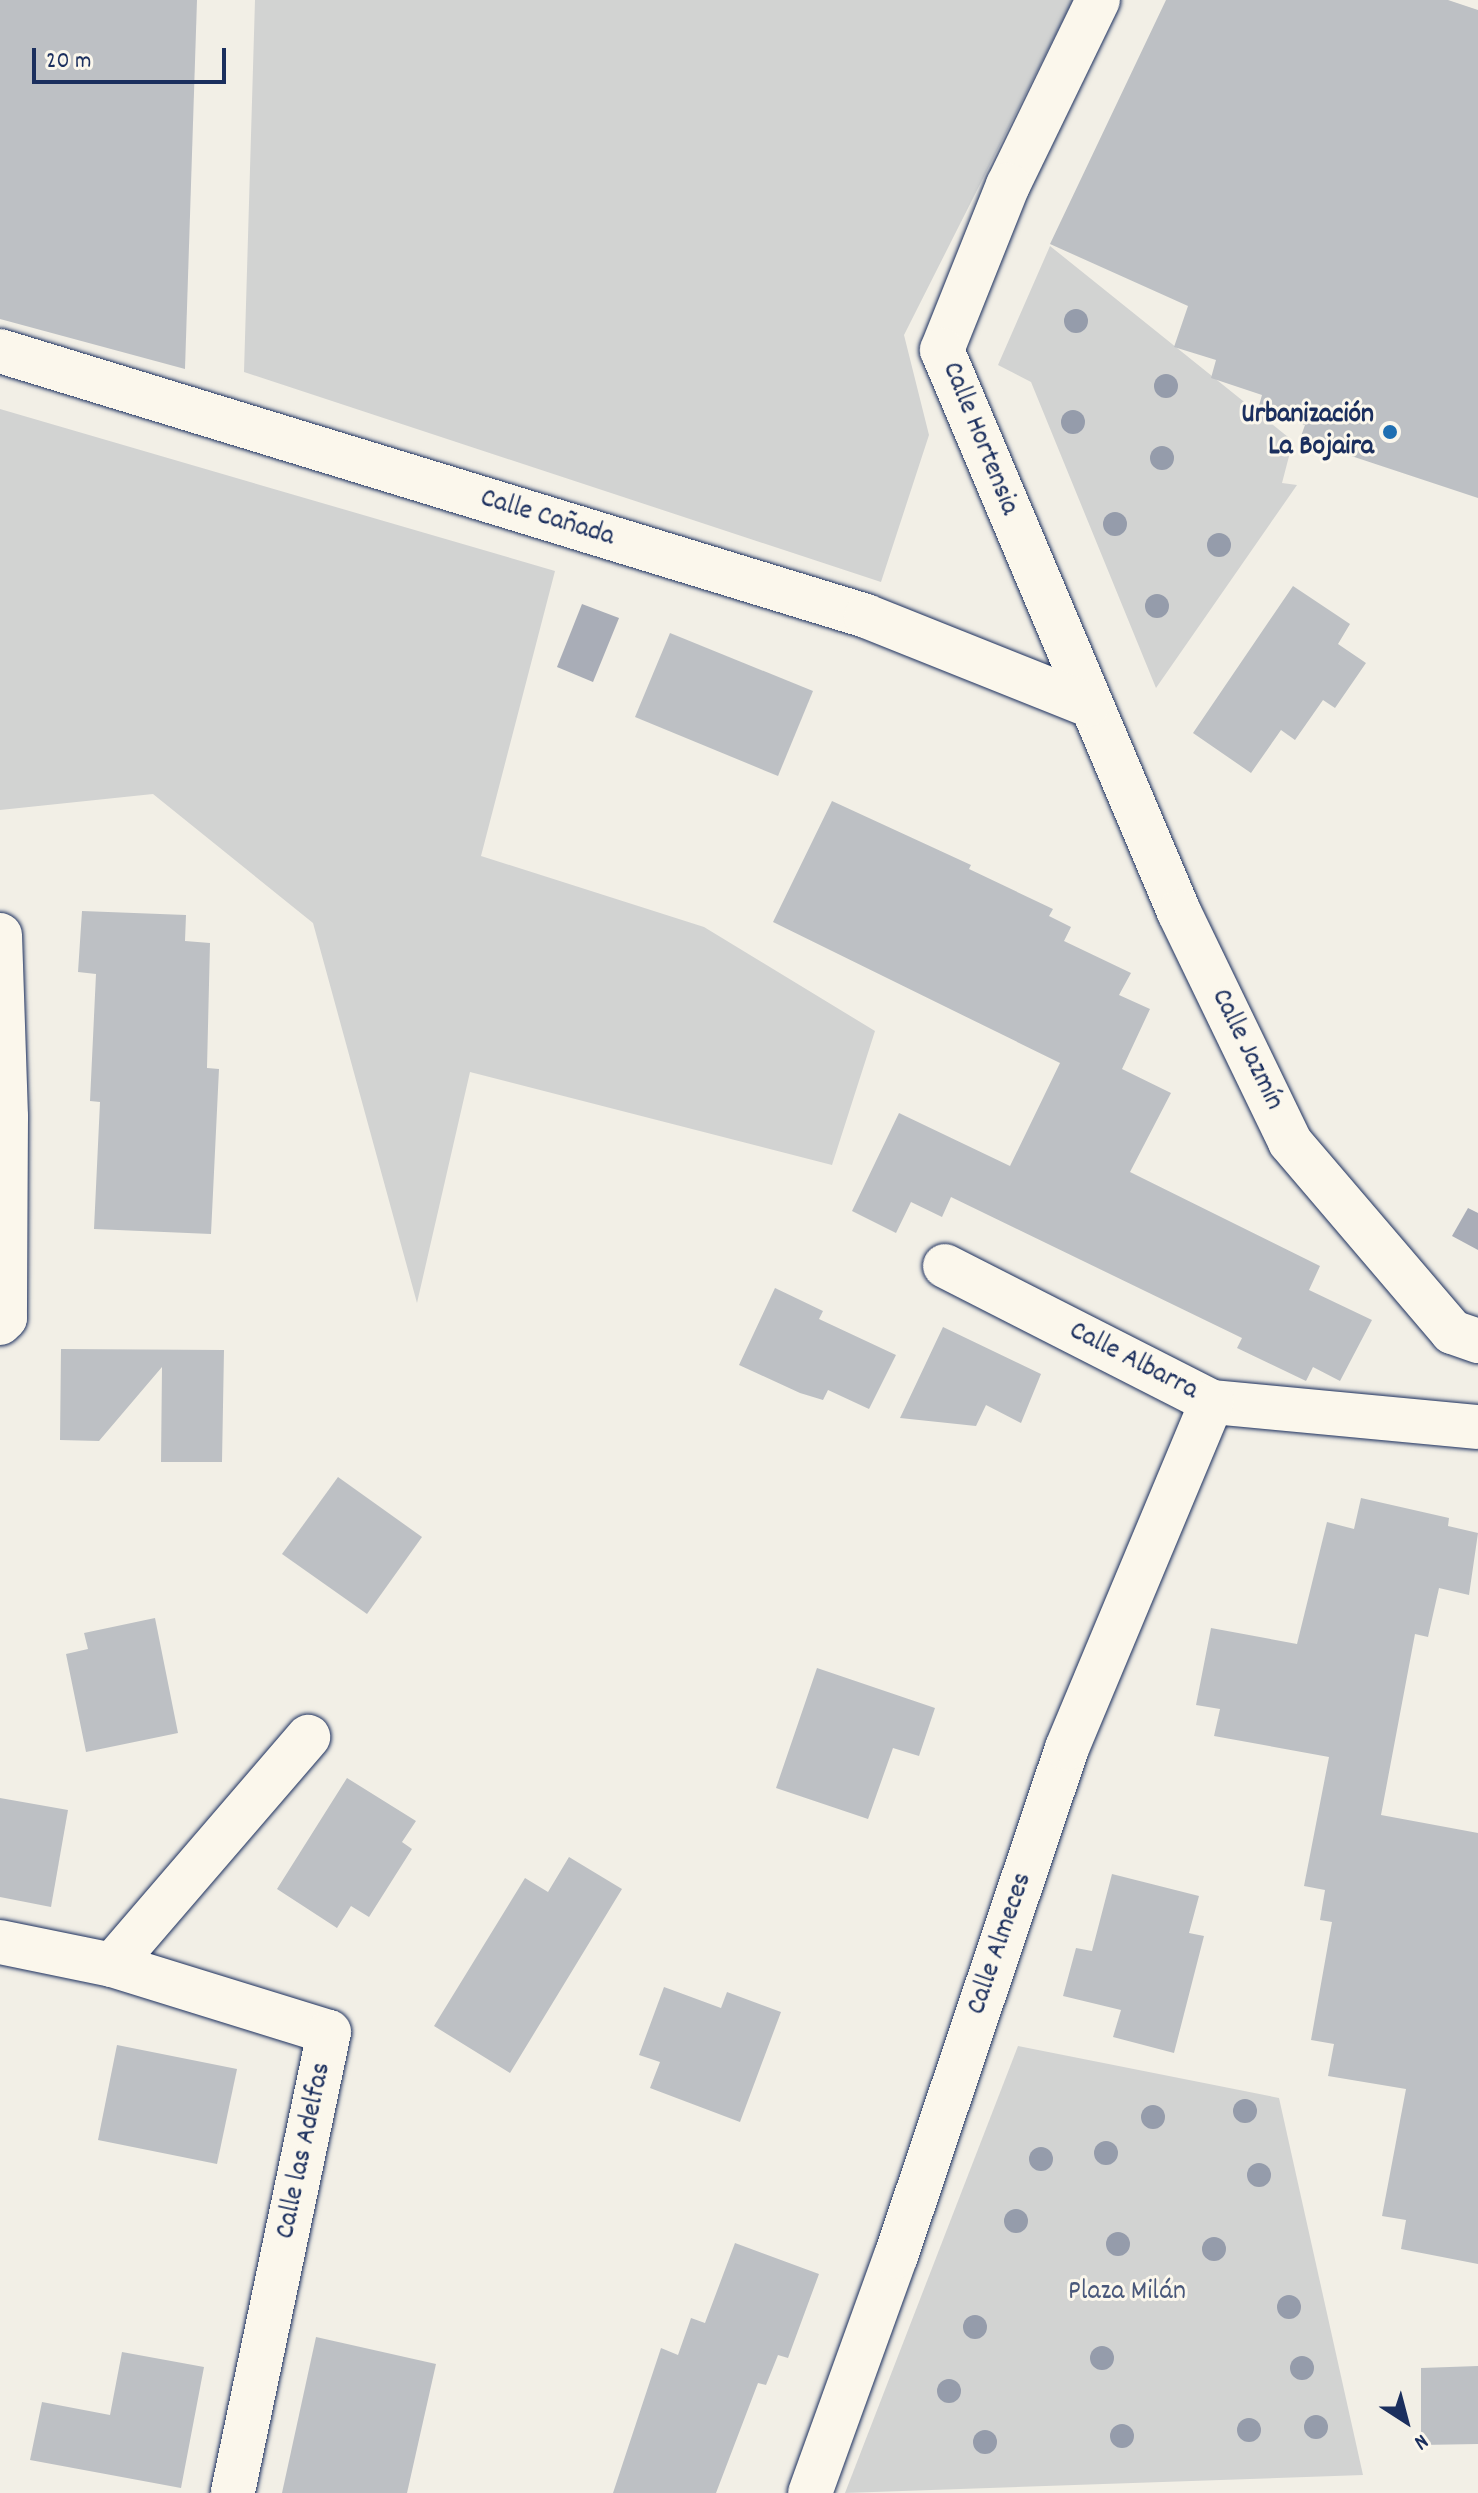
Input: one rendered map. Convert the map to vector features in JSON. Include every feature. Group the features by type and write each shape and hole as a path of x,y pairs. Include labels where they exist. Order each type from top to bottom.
{"street":[{"name":"Calle Hortensia","path":"1088,705 942,350 1008,185 1098,0"},
{"name":"Calle Cañada","path":"0,351 866,616 1088,705"},
{"name":"Calle Jazmín","path":"1088,705 1179,912 1290,1142 1452,1332 1478,1341"},
{"path":"0,935 6,1132 5,1318 0,1323"},
{"name":"Calle Albarra","path":"945,1266 1212,1402 1478,1427"},
{"name":"Calle Almeces","path":"810,2493 1067,1748 1212,1402"},
{"path":"112,1965 308,1737"},
{"name":"Calle las Adelfas","path":"0,1942 112,1965 329,2032 233,2493"}],"green space":[{"path":"255,0 1073,0 904,335 929,435 881,582 244,372"},
{"path":"1050,246 1293,441 1282,483 1297,485 1156,688 1031,382 998,365"},
{"path":"0,409 555,571 481,856 704,927 875,1031 832,1165 470,1072 417,1303 313,923 153,794 0,810"},
{"name":"Plaza Milán","path":"1018,2046 1279,2098 1363,2475 845,2493"}],"shaded area":[{"path":"582,604 619,618 593,682 557,667"},
{"path":"1468,1208 1478,1213 1478,1250 1452,1236"}],"building":[{"path":"0,0 197,0 185,369 0,319"},
{"path":"1166,0 1448,0 1478,10 1478,498 1300,439 1305,425 1258,409 1262,395 1211,378 1216,360 1174,347 1188,306 1050,244"},
{"path":"1293,586 1350,624 1338,644 1366,663 1335,708 1323,700 1295,740 1281,730 1251,773 1193,733"},
{"path":"670,633 813,691 778,776 635,717"},
{"path":"832,801 971,865 969,869 1053,909 1049,916 1071,927 1064,941 1131,973 1119,995 1150,1009 1122,1069 1171,1093 1130,1172 1320,1266 1309,1290 1372,1320 1340,1381 1313,1367 1306,1381 1237,1348 1242,1338 951,1197 942,1217 911,1202 896,1233 852,1211 899,1113 1010,1166 1060,1063 773,922"},
{"path":"82,911 186,915 185,941 210,943 207,1068 219,1069 211,1234 94,1229 100,1102 90,1101 96,974 78,972"},
{"path":"775,1288 823,1311 819,1319 896,1355 869,1409 828,1390 823,1400 800,1393 739,1365"},
{"path":"943,1327 1041,1374 1021,1423 986,1405 976,1426 900,1418"},
{"path":"61,1349 224,1350 222,1462 161,1462 162,1367 99,1441 60,1440"},
{"path":"338,1477 422,1537 367,1614 282,1554"},
{"path":"1361,1498 1449,1518 1448,1526 1478,1533 1469,1595 1439,1588 1428,1637 1415,1634 1381,1815 1478,1833 1478,2264 1401,2249 1406,2220 1382,2216 1406,2089 1328,2076 1334,2044 1311,2040 1332,1922 1320,1920 1325,1890 1304,1886 1329,1757 1214,1736 1220,1709 1196,1705 1211,1628 1297,1644 1327,1522 1354,1529"},
{"path":"155,1618 178,1733 86,1752 66,1654 88,1649 84,1633"},
{"path":"817,1668 935,1708 919,1756 893,1748 868,1819 776,1788"},
{"path":"347,1778 416,1821 402,1842 412,1849 369,1917 351,1906 337,1928 277,1889"},
{"path":"0,1798 68,1810 51,1907 0,1897"},
{"path":"569,1857 622,1889 510,2073 434,2026 525,1878 548,1892"},
{"path":"1112,1874 1199,1896 1189,1933 1204,1936 1174,2053 1113,2037 1121,2010 1063,1996 1076,1948 1092,1951"},
{"path":"664,1987 721,2008 727,1992 781,2012 740,2122 650,2088 660,2062 639,2055"},
{"path":"117,2045 237,2069 217,2164 98,2140"},
{"path":"735,2243 819,2274 788,2358 778,2355 766,2385 758,2383 716,2493 613,2493 661,2348 678,2355 691,2318 705,2323"},
{"path":"316,2337 436,2364 407,2493 282,2493"},
{"path":"122,2352 204,2367 181,2488 30,2460 42,2402 110,2415"},
{"path":"1478,2366 1478,2444 1421,2445 1421,2368"}],"place":[{"name":"Urbanización La Bojaira","path":"1390,432"}]}
